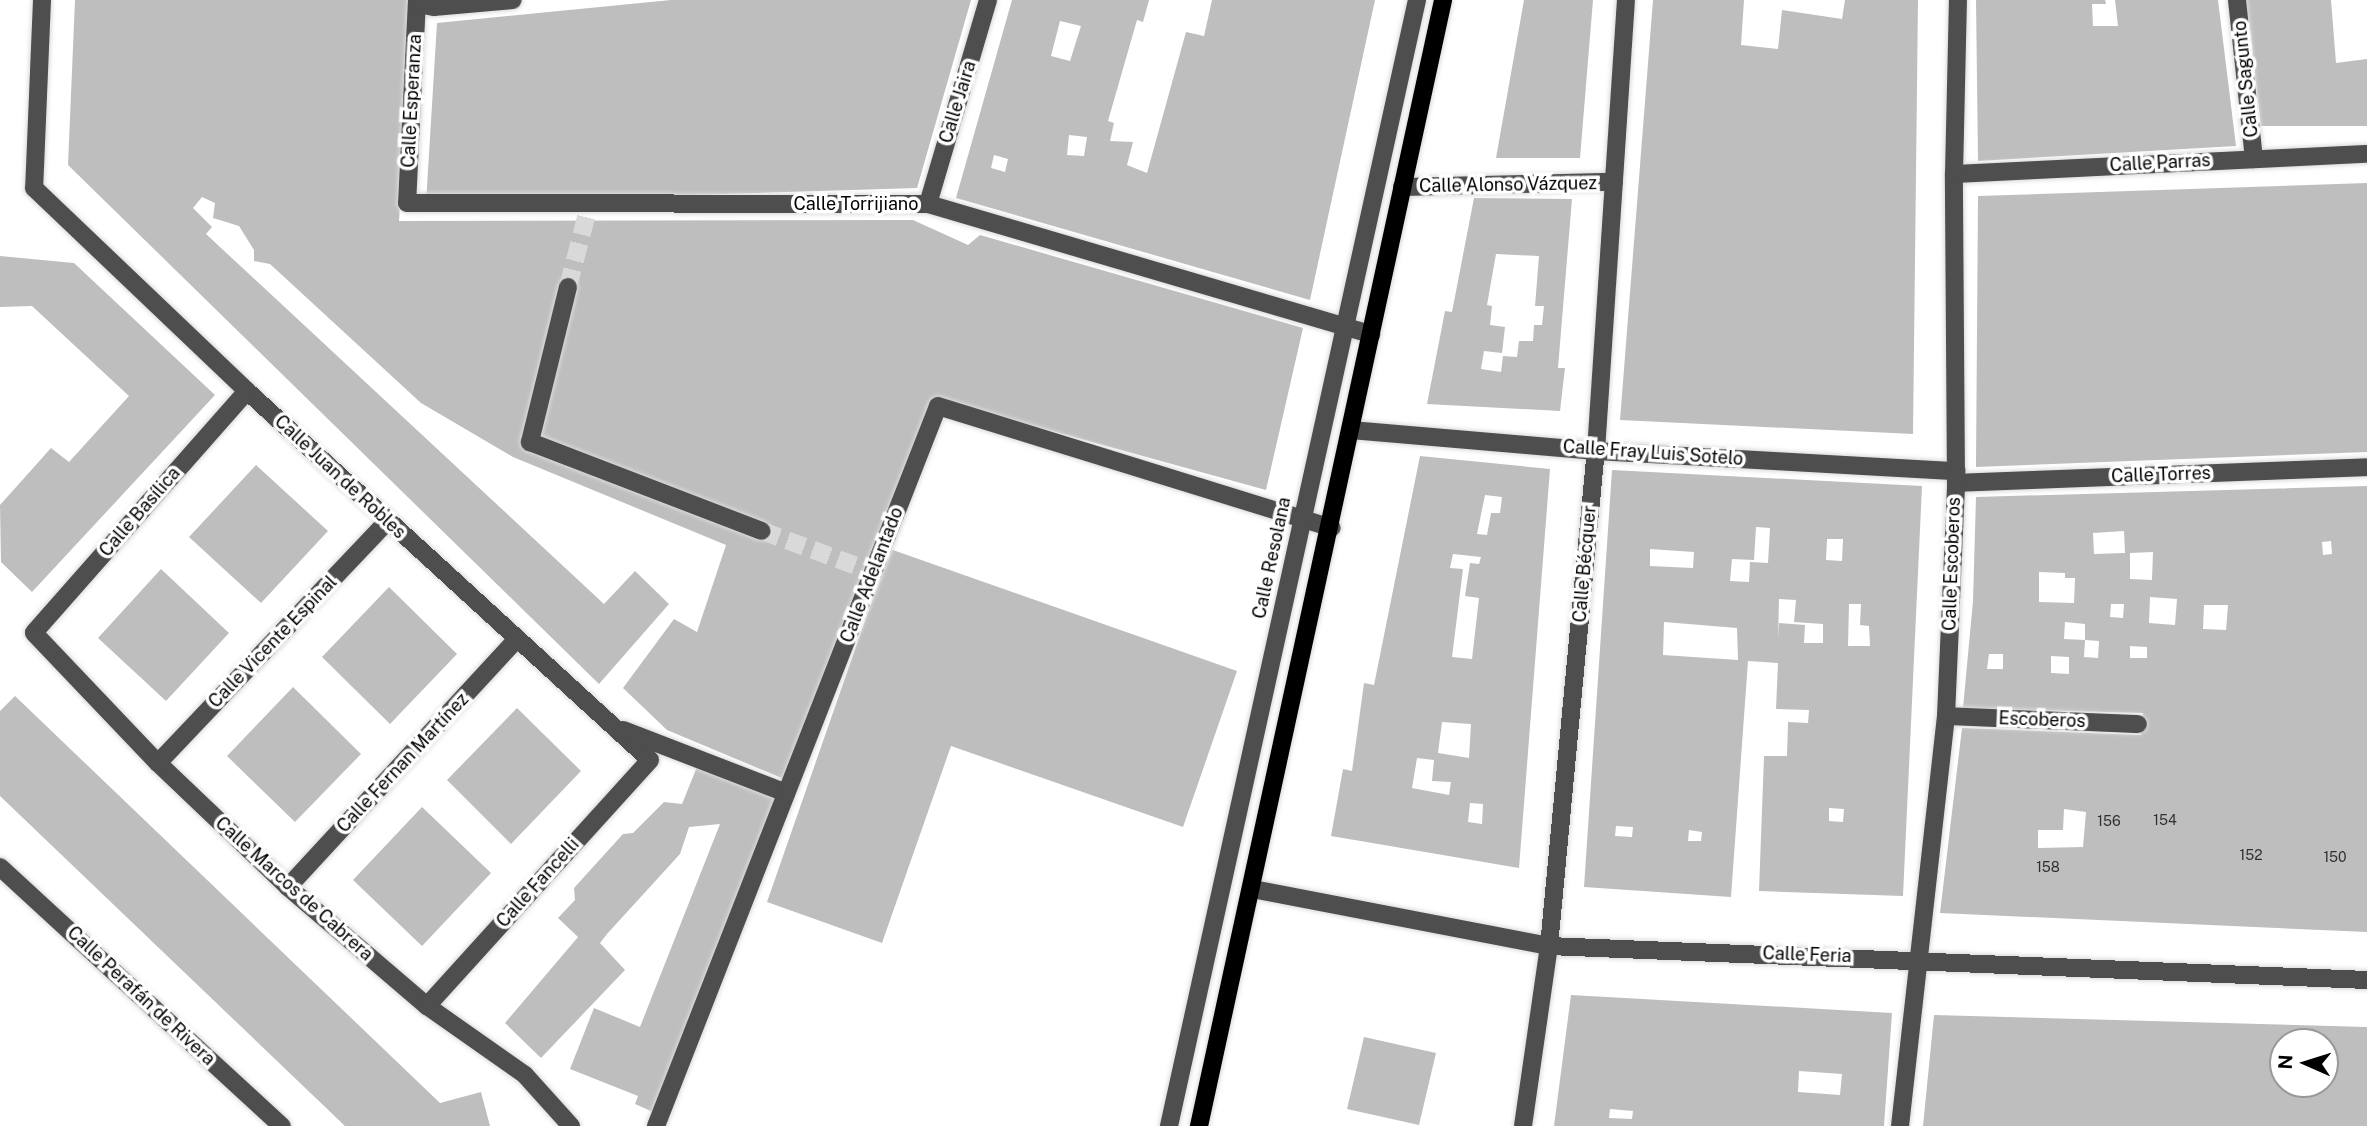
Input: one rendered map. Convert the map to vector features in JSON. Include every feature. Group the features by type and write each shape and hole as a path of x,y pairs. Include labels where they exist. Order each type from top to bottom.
{"main road":[{"path":"1199,1126 1253,889 1443,0"}],"street":[{"name":"Calle Juan de Robles","path":"42,0 34,188 247,391 650,760"},
{"path":"417,2 434,7 513,0"},
{"name":"Calle Jaira","path":"928,204 988,0"},
{"name":"Calle Resolana","path":"1169,1126 1417,0"},
{"name":"Calle Bécquer","path":"1523,1126 1549,946 1596,451 1626,0"},
{"name":"Calle Escoberos","path":"1900,1126 1946,716 1956,477 1954,174 1958,0"},
{"name":"Calle Sagunto","path":"2237,0 2254,159"},
{"name":"Calle Esperanza","path":"407,203 417,2"},
{"name":"Calle Parras","path":"1954,174 2367,154"},
{"name":"Calle Alonso Vázquez","path":"1402,187 1614,182"},
{"name":"Calle Torrijiano","path":"407,203 928,204 1371,334"},
{"path":"568,287 530,442 762,531"},
{"name":"Calle Basílica","path":"34,633 247,391"},
{"name":"Calle Adelantado","path":"656,1126 938,406 1331,528"},
{"name":"Calle Fray Luis Sotelo","path":"1351,430 1956,477"},
{"name":"Calle Torres","path":"1956,477 2367,467"},
{"name":"Calle Vicente Espinal","path":"158,763 388,521"},
{"name":"Calle Marcos de Cabrera","path":"34,633 158,763 288,887 427,1006 525,1075 571,1126"},
{"name":"Calle Fernan Martínez","path":"288,887 517,639"},
{"name":"Escoberos","path":"1946,716 2138,724"},
{"path":"612,726 786,793"},
{"name":"Calle Fancelli","path":"427,1006 650,760"},
{"name":"Calle Perafán de Rivera","path":"0,867 282,1126"},
{"name":"Calle Feria","path":"1253,889 1549,946 2367,980"}],"building":[{"path":"75,0 412,0 399,221 913,220 968,245 980,235 1303,328 1266,490 933,398 791,782 667,730 623,688 674,619 697,632 726,545 513,457 421,403 270,264 254,261 254,250 239,226 213,218 215,203 202,197 193,208 212,227 206,234 604,604 635,571 669,604 599,684 68,165"},
{"path":"671,0 971,0 917,188 426,203 437,23"},
{"path":"1012,0 1149,0 1143,22 1137,20 1108,121 1114,123 1110,141 1133,142 1127,165 1147,173 1186,32 1204,36 1212,0 1375,0 1310,300 956,198","holes":["1060,21 1081,26 1070,61 1051,56","1069,135 1087,137 1084,156 1067,155","994,155 1008,159 1005,172 991,168"]},
{"path":"1524,0 1593,0 1580,158 1496,158"},
{"path":"1653,0 1744,0 1741,45 1778,49 1782,10 1842,19 1845,0 1918,0 1913,434 1620,420"},
{"path":"1976,0 2105,0 2106,4 2092,4 2093,26 2118,26 2115,0 2218,0 2236,146 1978,161"},
{"path":"2246,0 2331,0 2336,63 2367,59 2367,126 2261,126"},
{"path":"2367,183 2367,452 1976,467 1978,196"},
{"path":"1474,198 1572,199 1558,368 1565,368 1560,411 1427,404 1445,311 1452,312","holes":["1496,254 1539,256 1535,306 1544,306 1542,325 1534,325 1533,341 1519,341 1517,357 1503,356 1501,372 1481,369 1484,351 1502,353 1505,327 1490,325 1492,306 1487,305"]},
{"path":"0,256 74,263 215,395 32,592 1,562 0,505 51,448 69,462 129,396 32,306 0,307"},
{"path":"1420,456 1550,469 1519,868 1331,836 1343,769 1352,771 1364,683 1374,685","holes":["1485,495 1502,497 1500,513 1491,513 1487,535 1477,534","1453,554 1481,557 1479,564 1470,563 1465,596 1479,598 1472,659 1452,657 1463,569 1450,568","1442,722 1471,724 1469,758 1438,753","1417,758 1434,760 1432,781 1451,782 1449,795 1412,788","1470,803 1483,804 1482,824 1468,822"]},
{"path":"256,465 328,531 261,603 189,537"},
{"path":"1612,470 1922,486 1903,896 1759,891 1764,756 1787,756 1788,722 1808,723 1809,710 1776,709 1778,663 1748,661 1731,897 1584,887","holes":["1756,527 1770,528 1768,563 1750,562 1749,582 1730,581 1732,559 1754,560","1827,539 1843,539 1842,561 1826,560","1650,549 1694,552 1693,568 1650,566","1779,599 1796,600 1794,622 1823,624 1823,643 1804,643 1805,625 1779,623 1778,640","1849,604 1861,604 1860,625 1869,626 1870,646 1848,646","1664,622 1737,628 1738,660 1663,655","1829,808 1844,809 1843,822 1829,821","1616,826 1633,827 1632,837 1615,836","1689,830 1702,832 1701,841 1688,841"]},
{"path":"2367,486 2367,932 1940,913 1962,728 2141,735 2143,713 1963,708 1973,601 1976,497","holes":["2124,531 2125,553 2094,554 2093,533","2331,541 2332,554 2323,555 2322,542","2153,552 2152,580 2130,579 2130,553","2039,572 2065,573 2065,578 2075,578 2074,603 2039,602","2150,597 2177,599 2175,625 2149,623","2111,604 2124,604 2123,618 2110,617","2204,605 2228,605 2226,630 2203,629","2065,622 2085,624 2085,640 2064,639","2085,640 2099,641 2098,658 2084,657","2130,646 2147,647 2147,658 2130,658","1989,654 2003,654 2003,669 1987,669","2051,656 2069,657 2069,674 2051,673","2064,809 2086,812 2083,847 2038,848 2038,830 2063,830"]},
{"path":"890,549 1237,671 1183,827 951,746 882,943 767,902"},
{"path":"161,569 229,633 166,701 98,638"},
{"path":"389,587 457,654 390,724 322,657"},
{"path":"293,687 361,754 295,822 227,756"},
{"path":"15,696 440,1103 481,1092 490,1126 345,1126 0,796 0,711"},
{"path":"517,708 581,771 511,844 447,780"},
{"path":"697,767 784,801 660,1115 635,1104 638,1096 570,1069 594,1008 640,1027 720,824 689,827 680,854 600,943 625,970 541,1058 505,1023 578,937 558,918 575,900 574,888 623,834 633,833 664,802 682,804"},
{"path":"422,807 491,873 422,946 353,880"},
{"path":"1571,995 1892,1013 1884,1126 1554,1126","holes":["1799,1071 1842,1074 1840,1095 1798,1092","1610,1109 1633,1111 1632,1119 1609,1118"]},
{"path":"1934,1015 2367,1027 2367,1126 1923,1126"},
{"path":"1364,1037 1436,1053 1419,1125 1347,1109"}],"tunnel":[{"path":"568,287 590,202"},
{"path":"762,531 873,572"}]}
